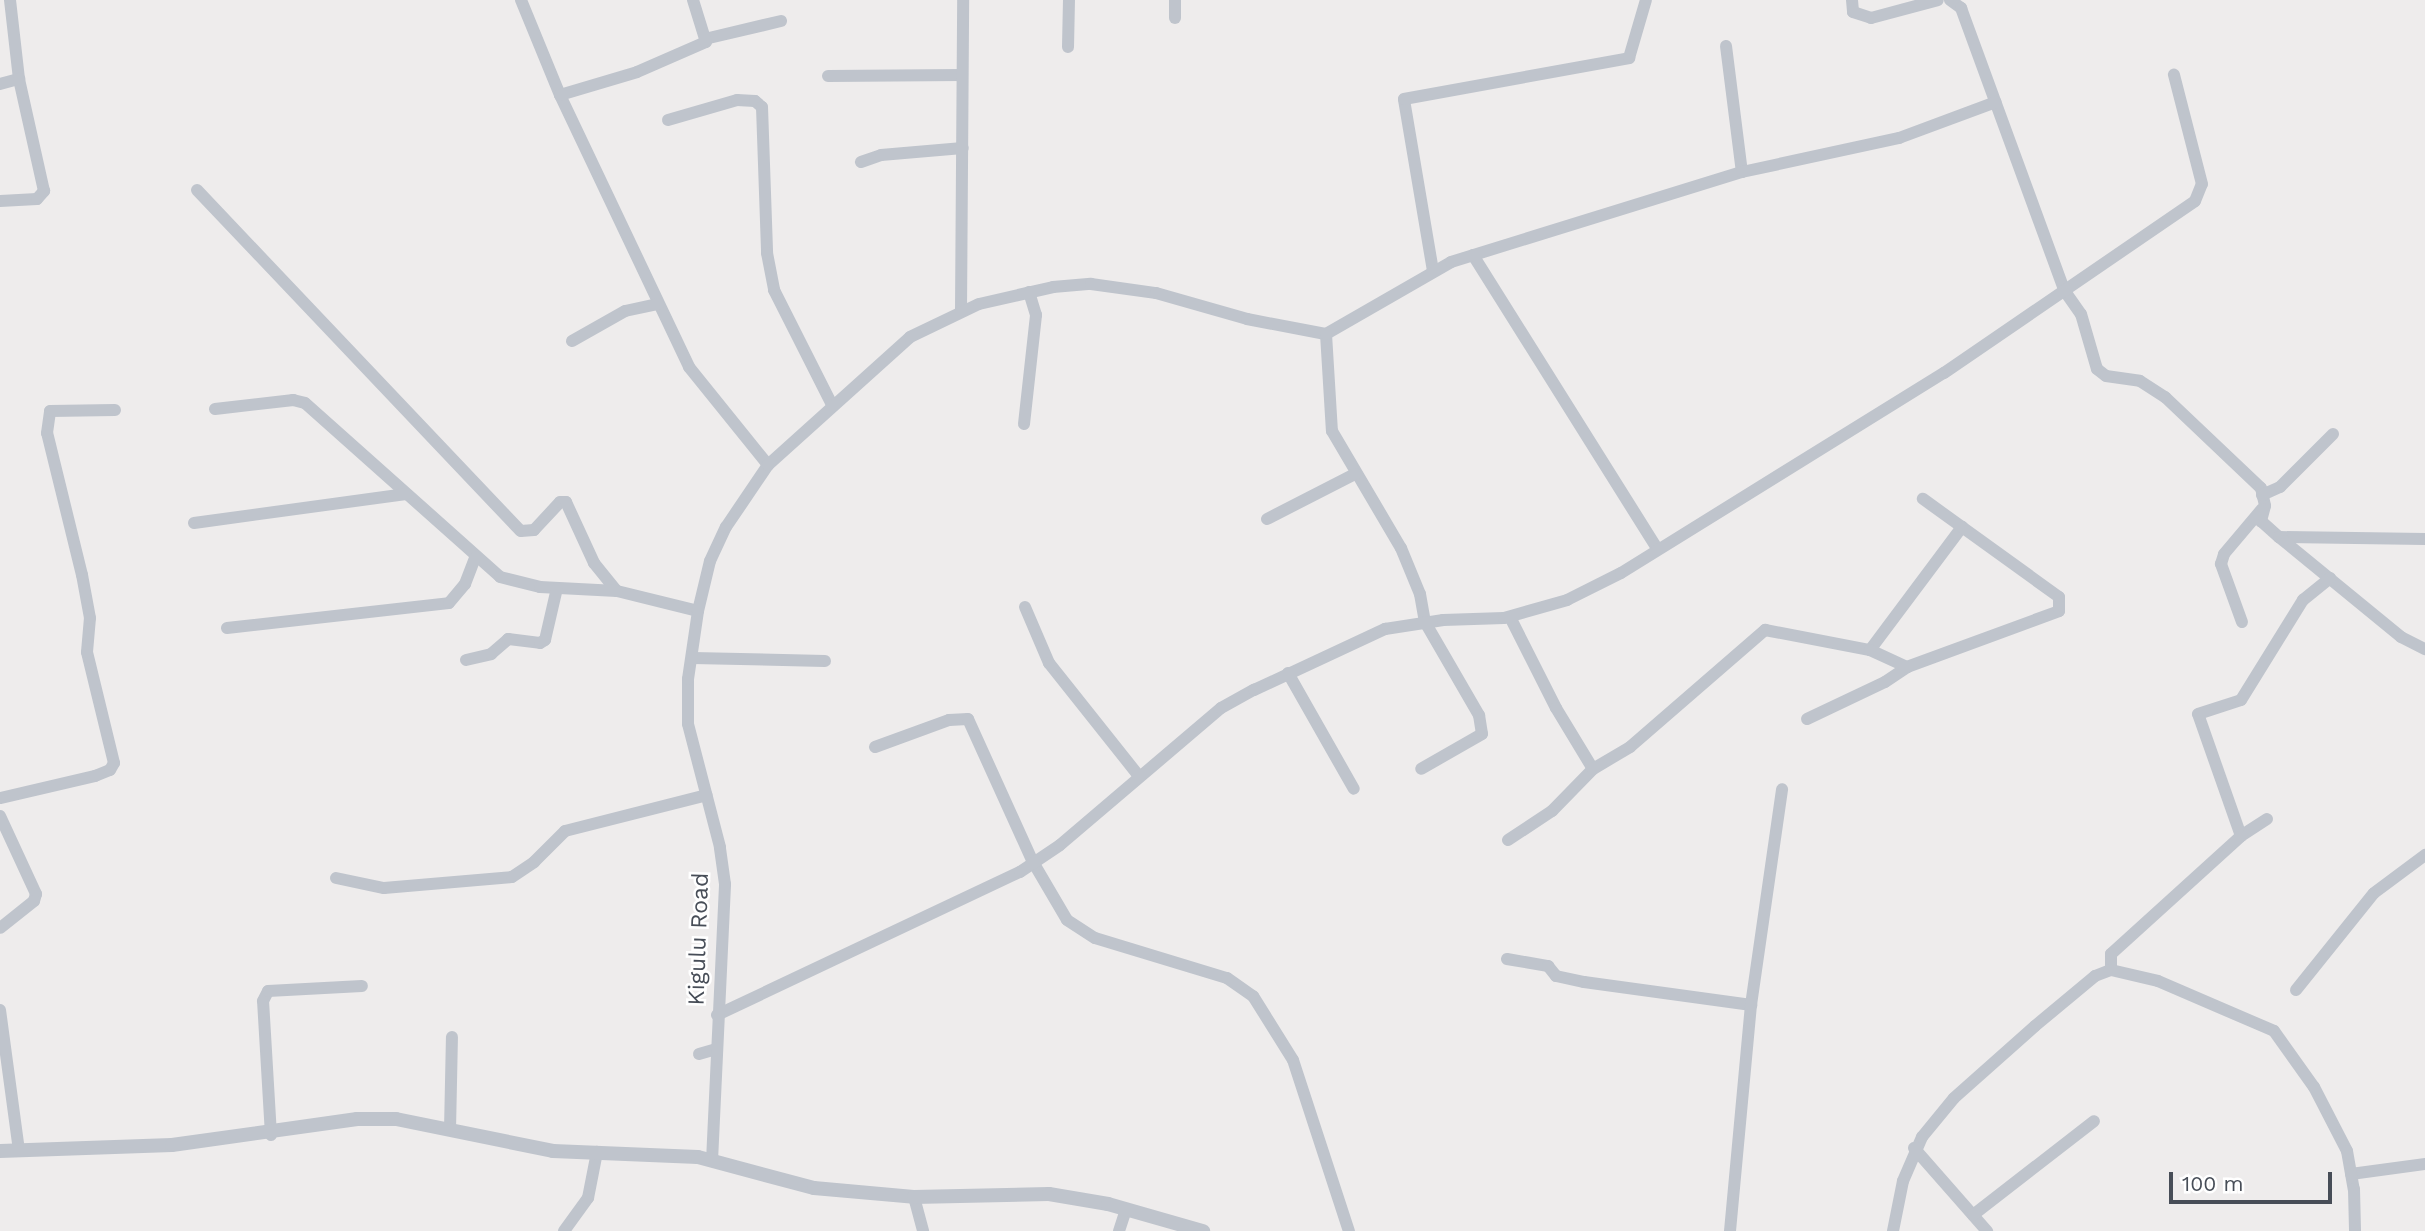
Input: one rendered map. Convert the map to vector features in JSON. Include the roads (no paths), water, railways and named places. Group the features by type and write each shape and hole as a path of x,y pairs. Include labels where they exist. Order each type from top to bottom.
{"street":[{"path":"0,201 37,199 44,191 19,79 10,0"},
{"path":"520,0 560,95 688,367 768,465"},
{"path":"693,0 709,38"},
{"path":"961,311 963,0"},
{"path":"1068,47 1069,0"},
{"path":"1175,0 1175,18"},
{"path":"1433,271 1404,99 1629,58 1646,0"},
{"path":"1852,0 1853,12 1871,18 1938,0"},
{"path":"1950,0 1961,8 2064,290 2081,314 2098,369 2106,376 2140,381 2165,397 2261,488 2261,521 2400,637 2425,649"},
{"path":"560,95 637,72 709,38 781,21"},
{"path":"1726,46 1742,172"},
{"path":"828,76 962,75"},
{"path":"717,1015 1002,882 1060,845 1138,775 1221,708 1287,673 1385,629 1425,622 1510,617 1567,600 1621,573 1657,548 1944,373 2172,219 2200,194 2202,184 2175,75"},
{"path":"0,85 19,79"},
{"path":"668,120 737,100 755,101 762,107 772,282 784,314 832,405"},
{"path":"1421,769 1482,734 1461,678 1425,622 1420,594 1401,548 1332,431 1326,334 1433,271 1473,255 1742,172 1899,138 1996,102"},
{"path":"861,162 881,155 964,148"},
{"path":"197,190 521,531 534,530 560,502 570,505 594,563 617,591"},
{"path":"1473,255 1657,548"},
{"name":"Kigulu Road","path":"712,1161 725,884 688,724 688,680 694,658 698,611 721,539 768,465 910,337 961,311 1029,292 1091,284 1119,286 1326,334"},
{"path":"1024,424 1036,315 1029,292"},
{"path":"572,341 625,312 658,304"},
{"path":"215,409 293,400 305,402 500,578 557,588 617,591 698,611"},
{"path":"0,786 0,798 95,776 110,770 114,763 87,652 90,618 47,441 47,420 50,411 56,410 115,410"},
{"path":"2242,622 2221,564 2224,554 2263,500 2333,434"},
{"path":"1267,519 1355,474"},
{"path":"194,523 406,494"},
{"path":"1807,719 1885,682 1906,667 2059,611 2062,605 2059,597 1923,499"},
{"path":"1870,650 1962,527"},
{"path":"2279,537 2425,539"},
{"path":"227,628 449,603 465,584 475,558"},
{"path":"2241,836 2198,714 2241,700 2303,600 2330,578"},
{"path":"466,660 491,654 508,639 540,643 557,588"},
{"path":"1025,607 1049,663 1138,775"},
{"path":"1510,617 1556,708 1593,769"},
{"path":"1508,839 1552,811 1593,769 1630,747 1765,630 1870,650 1906,667"},
{"path":"694,658 825,661"},
{"path":"1287,673 1354,789"},
{"path":"876,747 949,720 968,719 1033,862 1058,909 1079,930 1227,978 1253,996 1293,1060 1349,1231"},
{"path":"1730,1231 1751,1005 1782,789"},
{"path":"336,877 384,888 512,877 534,862 565,831 706,795"},
{"path":"0,816 36,894 34,901 0,928"},
{"path":"2112,970 2110,954 2241,836 2267,819"},
{"path":"2296,990 2374,893 2425,855"},
{"path":"1507,959 1548,966 1556,976 1584,982 1751,1005"},
{"path":"1894,1231 1914,1148 1954,1098 2095,976 2112,970 2158,981 2274,1031 2335,1123 2351,1174 2354,1231"},
{"path":"271,1135 263,1001 268,991 362,986"},
{"path":"0,1010 19,1151"},
{"path":"450,1130 452,1037"},
{"path":"699,1054 716,1049"},
{"path":"0,1151 172,1145 271,1135 375,1118 450,1130 531,1148 676,1154 814,1188 914,1197 1049,1194 1126,1209 1203,1231"},
{"path":"1973,1215 2094,1121"},
{"path":"1914,1148 1987,1231"},
{"path":"564,1231 588,1198 597,1152"},
{"path":"2351,1174 2425,1164"},
{"path":"914,1197 923,1231"},
{"path":"1119,1231 1126,1209"}]}
